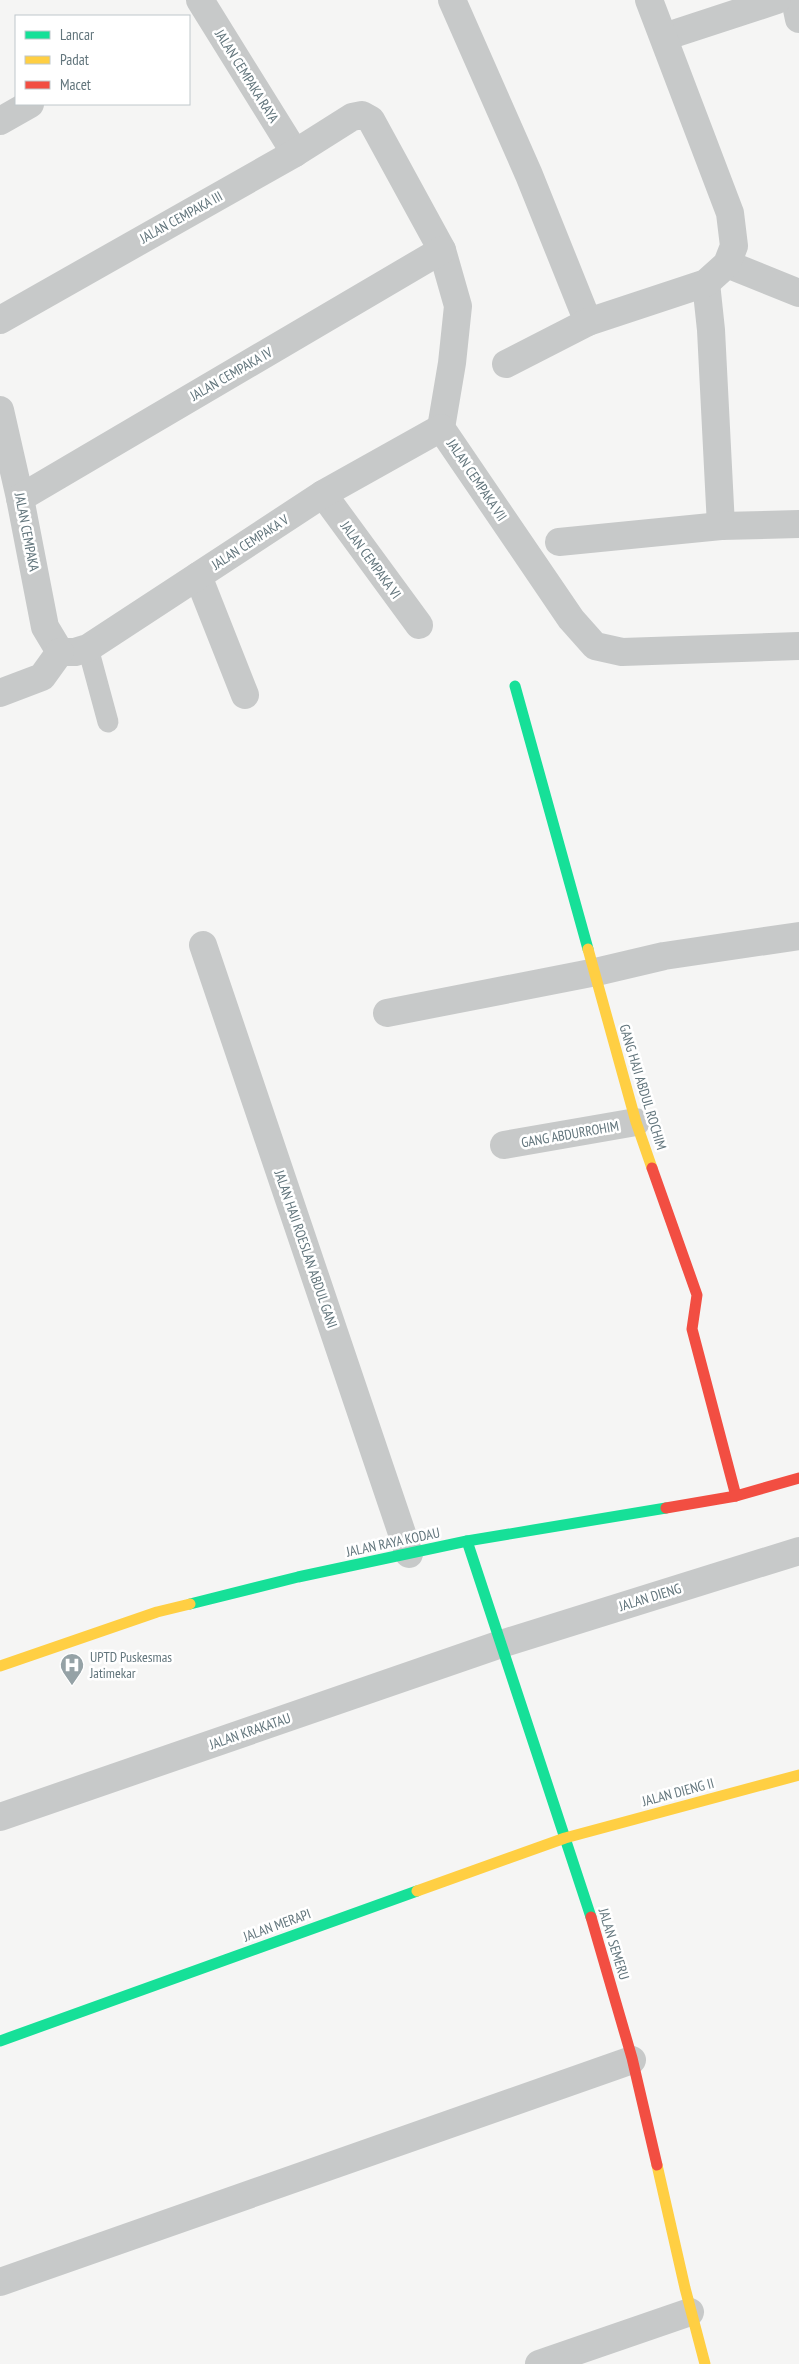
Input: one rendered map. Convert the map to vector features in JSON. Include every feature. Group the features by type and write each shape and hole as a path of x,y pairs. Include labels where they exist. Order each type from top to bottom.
{"street":[{"path":"452,0 529,175 588,322"},
{"path":"506,364 588,322 706,283 727,264 734,246 730,213 649,0"},
{"path":"664,37 777,0"},
{"path":"795,0 799,19"},
{"name":"JALAN CEMPAKA RAYA","path":"196,7 295,153"},
{"path":"0,121 28,105"},
{"name":"JALAN CEMPAKA III","path":"0,320 295,153 352,117 362,115 371,120 442,250"},
{"path":"441,428 452,363 458,306 442,250"},
{"name":"JALAN CEMPAKA IV","path":"20,498 442,250"},
{"path":"727,264 799,293"},
{"path":"706,283 711,330 721,526"},
{"name":"JALAN CEMPAKA","path":"0,410 46,627 60,652"},
{"name":"JALAN CEMPAKA V","path":"60,652 75,652 88,648 323,494 441,428"},
{"name":"JALAN CEMPAKA VII","path":"441,428 571,618 595,646 622,652 799,646"},
{"name":"JALAN CEMPAKA VI","path":"323,494 419,625"},
{"path":"559,542 721,526 799,524"},
{"path":"198,576 245,695"},
{"path":"0,693 42,677 60,652"},
{"name":"GANG HAJI ABDUL ROCHIM","path":"515,686 550,817 596,972 602,1002 636,1122 697,1295 692,1329 736,1496"},
{"path":"387,1013 596,972 664,956 799,936"},
{"name":"JALAN HAJI ROESLAN ABDUL GANI","path":"203,945 409,1554"},
{"name":"GANG ABDURROHIM","path":"504,1145 636,1122"},
{"name":"JALAN RAYA KODAU","path":"0,1666 157,1612 298,1577 466,1542 736,1496 799,1478"},
{"name":"JALAN SEMERU","path":"466,1542 602,1952 632,2060 690,2312 705,2364"},
{"name":"JALAN DIENG","path":"501,1644 799,1551"},
{"name":"JALAN KRAKATAU","path":"0,1817 501,1644"},
{"name":"JALAN DIENG II","path":"565,1838 799,1775"},
{"name":"JALAN MERAPI","path":"0,2041 565,1838"},
{"path":"0,2282 632,2060"},
{"path":"539,2364 690,2312"}],"lane":[{"path":"88,648 108,722"}],"traffic: fast":[{"path":"515,686 588,949"},
{"path":"190,1604 298,1577 467,1541 666,1508"},
{"path":"467,1541 591,1917"},
{"path":"0,2041 417,1891"}],"traffic: slow":[{"path":"588,949 636,1122 652,1168"},
{"path":"0,1666 157,1612 190,1604"},
{"path":"417,1891 565,1838 799,1775"},
{"path":"657,2165 685,2288 705,2364"}],"traffic: jam":[{"path":"652,1168 697,1295 692,1329 736,1496"},
{"path":"666,1508 736,1496 799,1478"},
{"path":"591,1917 632,2058 657,2165"}],"place":[{"name":"UPTD Puskesmas Jatimekar","path":"72,1686"}]}
